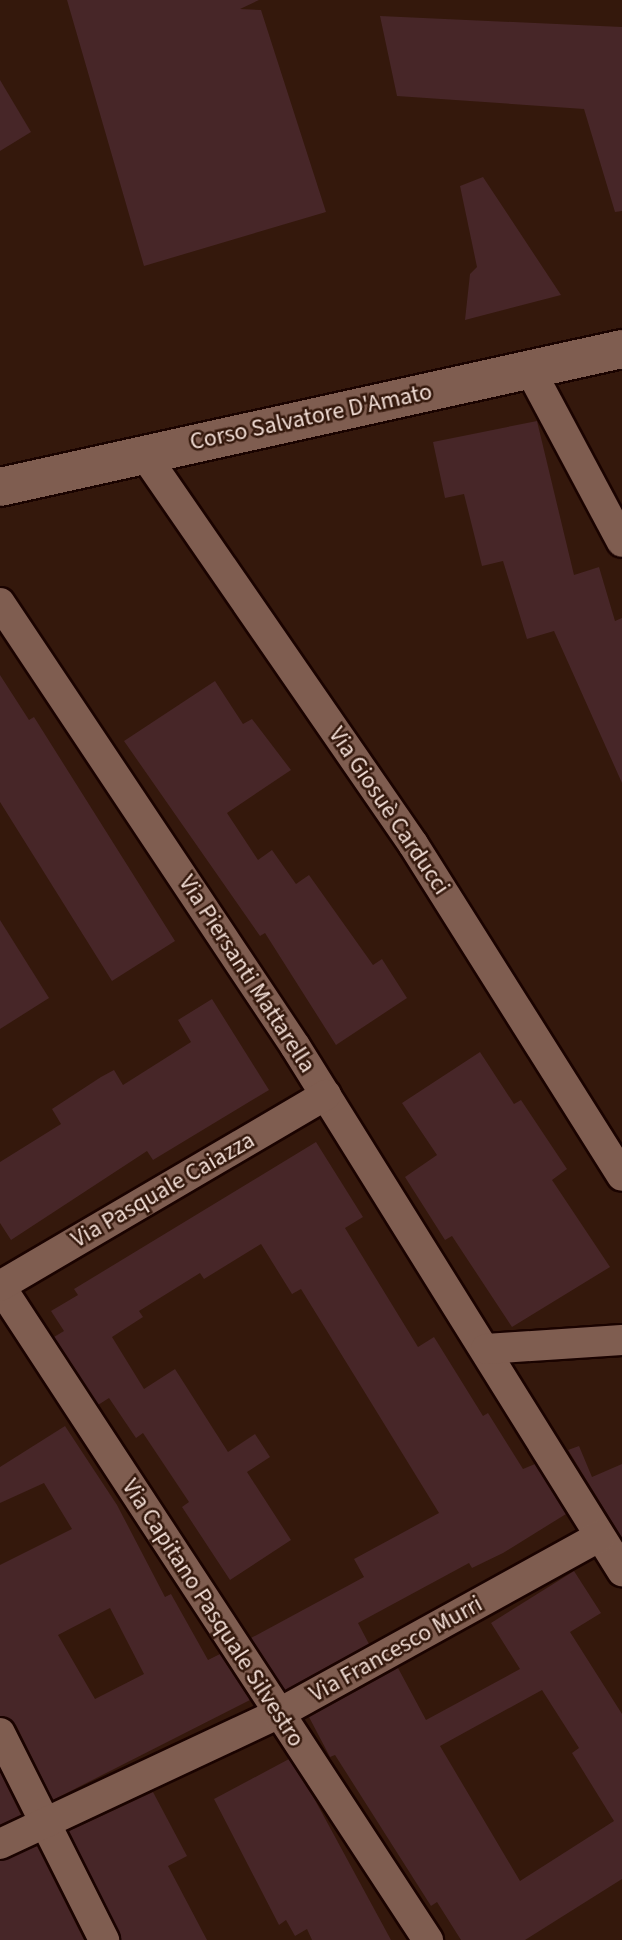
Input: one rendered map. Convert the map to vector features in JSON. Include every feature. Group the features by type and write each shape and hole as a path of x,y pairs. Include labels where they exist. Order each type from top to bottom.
{"street":[{"name":"Corso Salvatore D'Amato","path":"0,487 622,349"},
{"path":"529,369 622,542"},
{"name":"Via Giosuè Carducci","path":"144,454 413,844 622,1176"},
{"name":"Via Piersanti Mattarella","path":"0,603 326,1095 575,1490 599,1537 622,1571"},
{"name":"Via Pasquale Caiazza","path":"0,1286 326,1095"},
{"name":"Via Capitano Pasquale Silvestro","path":"0,1286 428,1940"},
{"path":"486,1349 622,1340"},
{"name":"Via Francesco Murri","path":"0,1844 278,1714 599,1537"},
{"path":"0,1733 104,1940"}],"building":[{"path":"67,0 259,0 240,9 261,10 326,212 144,266"},
{"path":"380,16 622,27 622,211 615,212 584,109 397,96"},
{"path":"0,80 31,132 0,151"},
{"path":"483,177 561,295 465,320 470,274 477,267 460,186"},
{"path":"537,421 574,575 599,567 615,621 622,618 622,783 554,631 527,639 503,561 482,566 464,494 445,498 433,442"},
{"path":"0,675 29,720 34,717 175,941 112,981 0,802"},
{"path":"215,681 243,724 252,719 291,770 227,813 258,860 272,850 296,884 309,875 373,965 382,959 407,998 336,1045 265,933 260,936 124,741"},
{"path":"0,920 49,998 0,1029"},
{"path":"212,999 269,1090 153,1160 147,1151 11,1240 0,1223 0,1162 61,1124 52,1109 101,1077 114,1070 123,1085 191,1042 178,1020"},
{"path":"480,1052 514,1104 521,1100 567,1169 552,1180 610,1267 512,1327 452,1236 445,1240 405,1177 437,1155 402,1103"},
{"path":"316,1142 363,1217 345,1228 418,1347 434,1337 483,1416 488,1413 523,1469 535,1464 566,1514 503,1553 472,1568 469,1563 358,1623 369,1644 285,1690 251,1638 364,1577 354,1559 439,1513 301,1289 292,1294 261,1244 204,1279 200,1273 139,1311 143,1317 112,1337 144,1389 175,1369 228,1452 255,1434 270,1457 247,1472 291,1540 230,1580 182,1507 189,1502 143,1433 136,1438 109,1398 98,1405 54,1337 64,1331 51,1311 78,1295 74,1289"},
{"path":"65,1426 117,1505 165,1597 171,1594 208,1660 220,1654 250,1700 53,1800 16,1725 0,1716 0,1565 72,1529 44,1483 0,1503 0,1467","holes":["110,1608 144,1674 95,1699 58,1635"]},
{"path":"579,1446 592,1477 622,1464 622,1538 568,1450"},
{"path":"574,1571 601,1613 570,1632 622,1714 622,1879 525,1940 461,1940 437,1902 431,1906 335,1755 330,1757 309,1717 398,1668 426,1720 520,1669 491,1623","holes":["542,1690 579,1748 572,1753 614,1821 520,1881 440,1746"]},
{"path":"289,1759 315,1800 391,1940 312,1940 307,1929 295,1936 286,1920 279,1925 214,1799"},
{"path":"0,1772 21,1815 0,1825"},
{"path":"153,1792 187,1856 168,1866 207,1940 121,1940 69,1831"},
{"path":"37,1846 84,1940 0,1940 0,1861"}]}
